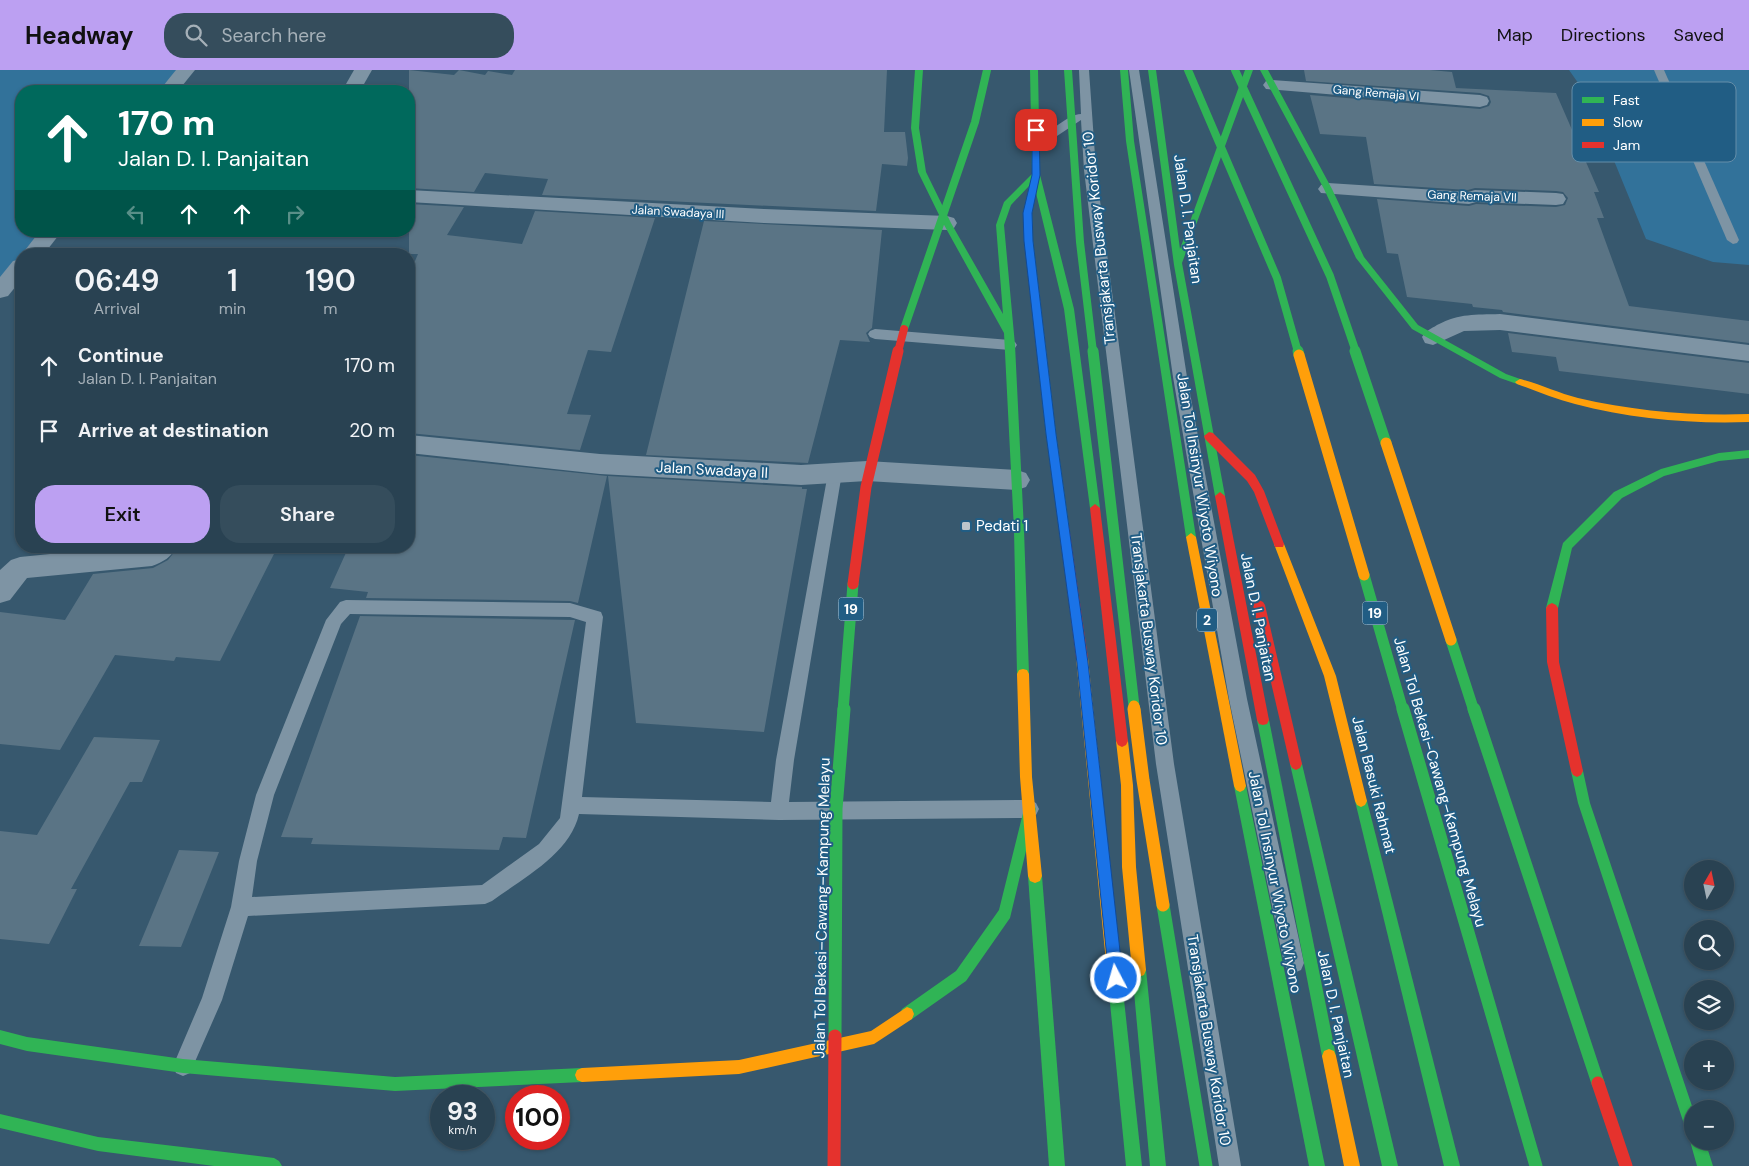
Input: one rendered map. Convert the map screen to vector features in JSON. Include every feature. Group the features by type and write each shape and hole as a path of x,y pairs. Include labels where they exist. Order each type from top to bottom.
{"main road":[{"path":"919,70 915,128 922,172 1009,339"},
{"name":"Jalan Tol Bekasi–Cawang–Kampung Melayu","path":"834,1166 836,809 855,551 877,428 909,308 975,122 987,70"},
{"path":"1034,70 1036,175 1028,213 1028,241 1051,434 1083,663 1134,1166"},
{"path":"1068,70 1080,242 1143,780 1206,1166"},
{"name":"Jalan Tol Insinyur Wiyoto Wiyono","path":"1124,70 1130,141 1196,568 1317,1166"},
{"name":"Jalan D. I. Panjaitan","path":"1152,70 1178,265 1308,954 1352,1166"},
{"name":"Jalan Tol Bekasi–Cawang–Kampung Melayu","path":"1188,70 1277,278 1536,1166"},
{"path":"1235,70 1330,276 1626,1166"},
{"path":"1178,265 1249,70"},
{"path":"1268,77 1328,189 1360,258 1415,327 1503,376 1584,403 1649,414 1730,420 1749,418"},
{"path":"1036,175 1007,204 1000,225 1009,339 1016,480 1026,777 1057,1166"},
{"path":"1036,175 1069,309 1092,486 1127,785 1129,867 1158,1166"},
{"path":"1210,440 1222,465 1231,493"},
{"name":"Jalan Basuki Rahmat","path":"1210,440 1251,478 1259,491 1330,676 1452,1166"},
{"path":"1684,1103 1584,803 1553,662 1552,608 1567,546 1618,495 1661,473 1720,456 1749,454"},
{"path":"1255,589 1390,1166"},
{"path":"0,1037 27,1044 183,1066 404,1083 739,1068 874,1037 962,976 1005,913 1030,809"},
{"path":"0,1121 98,1144 274,1166"},
{"path":"1700,1150 1706,1166"}],"street":[{"path":"173,85 186,70"},
{"path":"354,85 363,70"},
{"name":"Gang Remaja VI","path":"1268,77 1480,101"},
{"name":"Gang Remaja VII","path":"1328,189 1469,198 1475,196 1556,199"},
{"name":"Jalan Swadaya III","path":"415,196 764,216 947,223"},
{"path":"37,248 47,237"},
{"path":"0,291 15,273"},
{"path":"1433,338 1460,323 1500,322 1749,353"},
{"name":"Jalan Swadaya II","path":"415,445 600,464 801,475 867,471 1016,480"},
{"path":"0,592 11,576 20,568 152,555 155,553"}],"lane":[{"name":"Transjakarta Busway Koridor 10","path":"1084,70 1090,170 1164,754 1230,1166"},
{"path":"1134,70 1180,377 1238,699 1336,1166"},
{"path":"1659,70 1664,82"},
{"name":"Transjakarta Busway Koridor 10","path":"1036,149 1086,110"},
{"path":"1699,162 1733,240"},
{"path":"875,334 1009,339"},
{"path":"1180,377 1210,440"},
{"path":"780,811 785,760 835,473"},
{"path":"183,1066 212,1000 241,908 248,861 265,795 334,620 346,607 570,610 595,617 572,805 568,822 546,850 485,894 241,908"},
{"path":"572,805 780,811 1030,809"}],"shaded area":[{"path":"0,70 185,70 173,85 15,85 15,237 47,237 37,248 15,248 15,273 0,290"},
{"path":"1569,70 1749,70 1749,265 1713,262 1646,239 1615,162 1736,162 1736,82 1577,82"}],"building":[{"path":"409,70 454,75 459,70 485,75 488,71 512,75 515,70 887,70 884,132 905,132 907,166 882,164 876,211 542,195 548,179 485,173 474,192 415,188 415,85 409,85"},
{"path":"1304,70 1430,70 1452,72 1456,88 1556,93 1572,130 1572,162 1586,162 1599,192 1594,192 1604,218 1597,218 1629,306 1749,321 1749,343 1503,312 1502,310 1473,307 1472,304 1407,297 1398,254 1387,253 1377,199 1469,206 1476,204 1556,207 1565,205 1568,198 1563,192 1556,191 1475,188 1468,190 1374,184 1366,137 1320,134 1310,95 1480,109 1489,106 1491,102 1489,96 1480,93 1306,81"},
{"path":"415,204 464,207 447,235 522,244 535,211 655,218 611,352 588,350 567,414 591,415 580,450 415,434 415,261 418,254 415,254 415,248 409,248 409,237 415,237"},
{"path":"704,221 882,230 872,328 866,333 870,342 840,340 808,463 646,455"},
{"path":"1508,333 1749,363 1749,394 1559,371 1556,357 1512,352"},
{"path":"415,456 607,476 578,603 570,601 366,598 368,592 330,588 346,553 415,553"},
{"path":"608,476 802,487 802,489 807,489 764,732 636,723"},
{"path":"174,553 274,553 220,661 176,657 174,661 115,655 60,750 0,744 0,612 65,620 93,574 153,568 168,560"},
{"path":"360,616 575,620 526,838 503,837 499,850 311,844 313,838 281,837"},
{"path":"94,737 160,740 142,782 130,782 71,889 77,889 49,944 0,939 0,831 37,835"},
{"path":"179,850 219,852 181,947 139,946"}],"traffic: fast":[{"path":"919,70 915,128 922,172 947,223 1009,333"},
{"path":"904,329 975,122 987,70"},
{"path":"1034,70 1036,175 1069,309 1095,508"},
{"path":"1068,70 1080,242 1134,706"},
{"path":"1124,70 1130,141 1191,537"},
{"path":"1152,70 1178,265 1220,496"},
{"path":"1188,70 1277,278 1299,355"},
{"path":"1235,70 1330,276 1386,443"},
{"path":"1180,261 1249,70"},
{"path":"1264,70 1328,189 1360,258 1415,327 1503,376 1520,382"},
{"path":"1023,674 1019,530 1010,345 1000,225 1007,204 1036,175"},
{"path":"1034,184 1028,213 1029,241 1051,434 1064,526"},
{"path":"1552,608 1567,546 1618,495 1661,473 1719,457 1749,454"},
{"path":"1364,575 1536,1166"},
{"path":"835,1036 836,809 853,584"},
{"path":"1451,640 1598,1083"},
{"path":"1263,720 1329,1056"},
{"path":"1296,764 1390,1166"},
{"path":"1577,771 1584,803 1684,1103"},
{"path":"1240,786 1317,1166"},
{"path":"1361,801 1452,1166"},
{"path":"907,1014 961,976 1005,913 1030,809"},
{"path":"1035,876 1057,1166"},
{"path":"1163,905 1206,1166"},
{"path":"1139,970 1158,1166"},
{"path":"1114,972 1134,1166"},
{"path":"0,1037 27,1044 183,1066 395,1084 582,1075"},
{"path":"0,1121 98,1144 274,1166"},
{"path":"1700,1150 1705,1166"}],"traffic: slow":[{"path":"1299,355 1364,575"},
{"path":"1520,382 1570,399 1626,411 1687,418 1749,418"},
{"path":"1386,443 1451,640"},
{"path":"1191,537 1240,786"},
{"path":"1279,544 1330,676 1361,801"},
{"path":"1082,658 1114,972"},
{"path":"1023,674 1026,777 1035,876"},
{"path":"1134,706 1143,780 1163,905"},
{"path":"1122,741 1127,785 1129,867 1139,970"},
{"path":"582,1075 739,1067 874,1037 907,1014"},
{"path":"1329,1056 1352,1166"}],"traffic: jam":[{"path":"853,584 860,519 872,455 904,329"},
{"path":"1209,436 1251,478 1259,491 1279,544"},
{"path":"1220,496 1263,720"},
{"path":"1095,508 1122,741"},
{"path":"1064,526 1082,658"},
{"path":"1259,605 1296,764"},
{"path":"1552,608 1553,662 1577,771"},
{"path":"834,1166 835,1036"},
{"path":"1598,1083 1626,1166"}],"place":[{"name":"Pedati 1","path":"966,526"}],"route":[{"path":"1036,130 1036,175 1028,213 1028,241 1051,434 1083,663 1116,978"}]}
